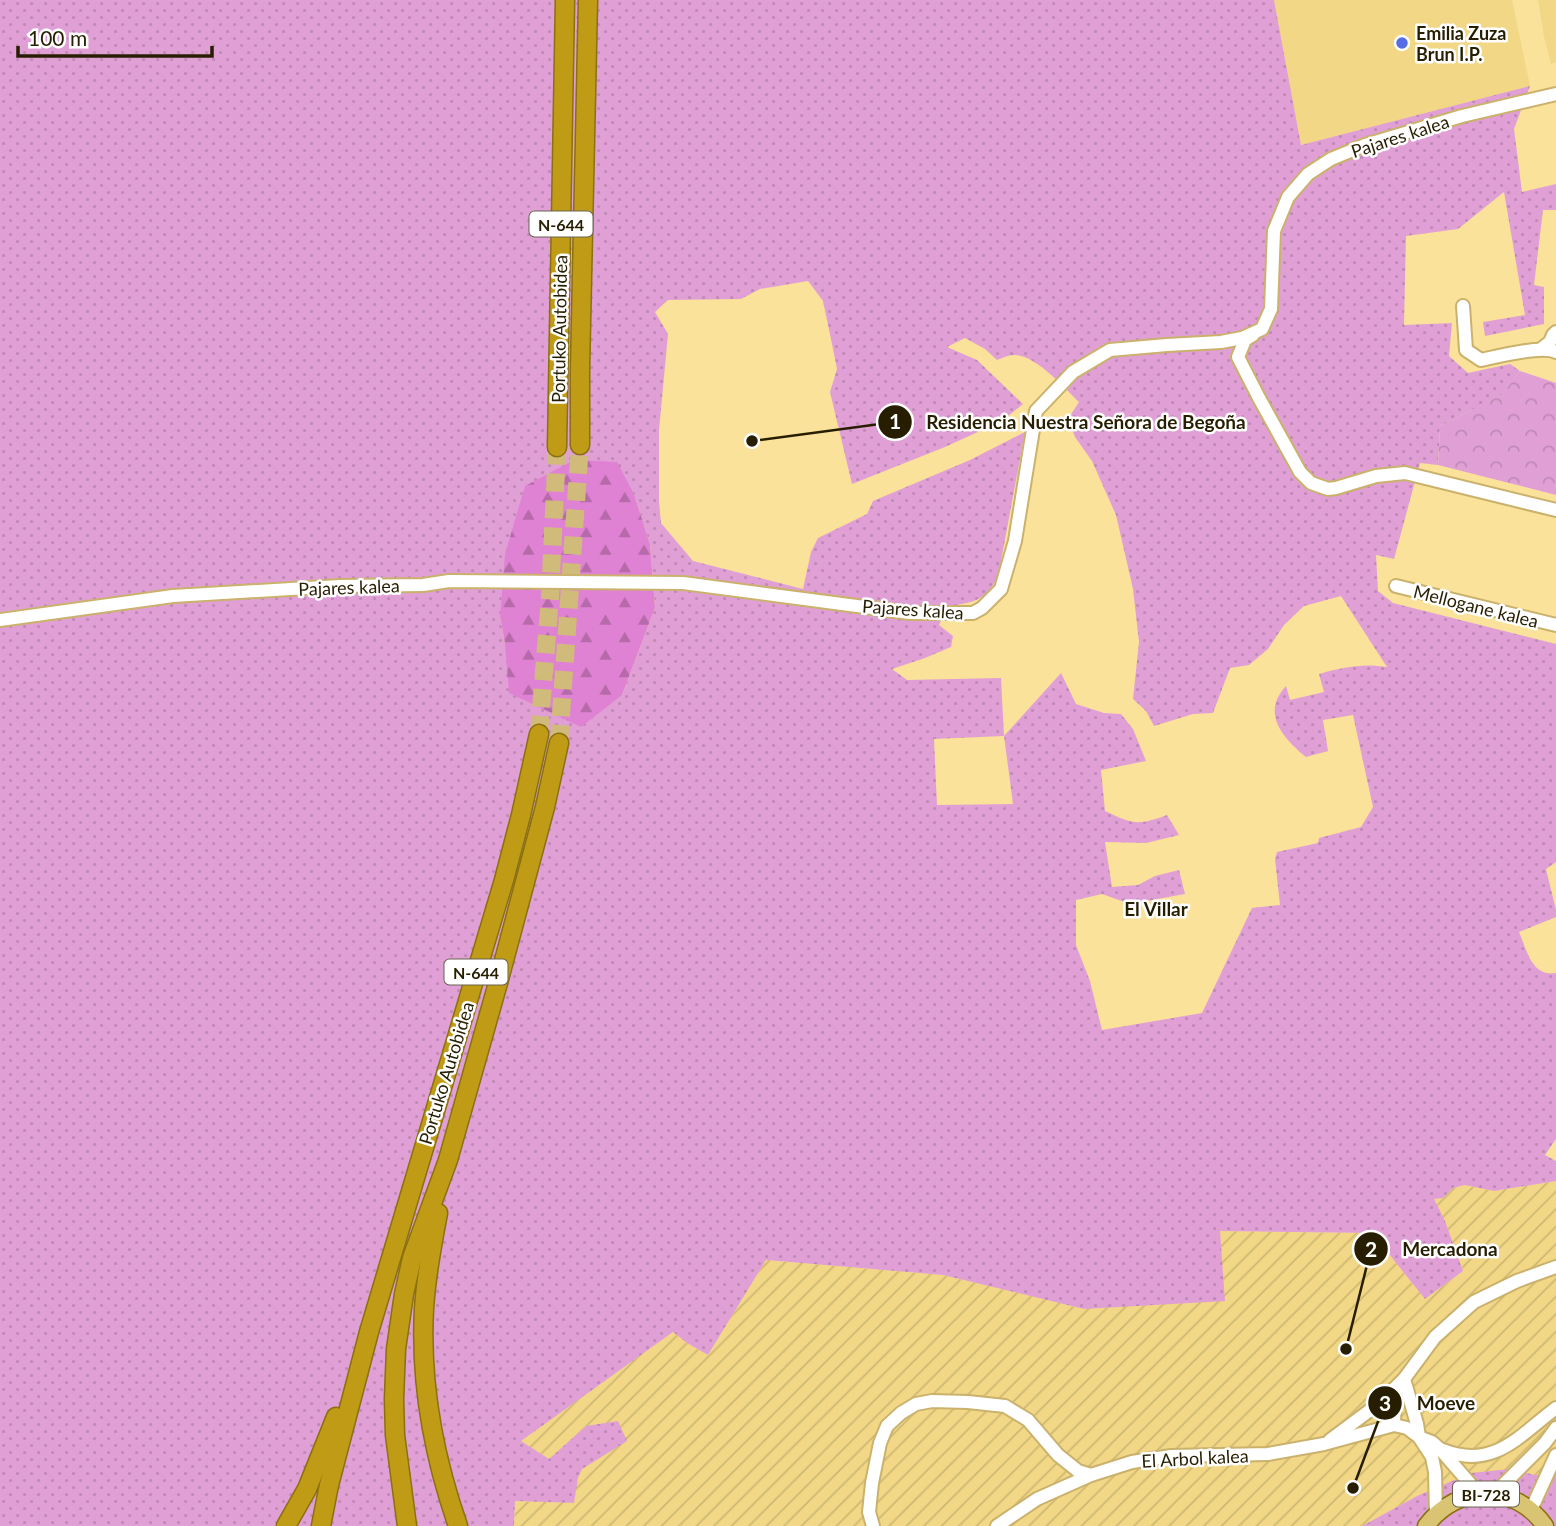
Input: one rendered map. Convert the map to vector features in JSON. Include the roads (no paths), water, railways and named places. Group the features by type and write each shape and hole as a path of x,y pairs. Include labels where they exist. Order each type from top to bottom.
{"highway":[{"name":"Portuko Autobidea","path":"557,447 565,0"},
{"name":"Portuko Autobidea","path":"580,445 588,0"},
{"name":"Portuko Autobidea","path":"369,1332 504,880 538,734"},
{"name":"N-644","path":"458,1526 433,1436 425,1375 424,1310 430,1253 448,1160 545,807 559,743"},
{"path":"407,1526 395,1435 396,1349 412,1258 448,1160"},
{"name":"N-644","path":"286,1526 307,1489 369,1332"},
{"name":"N-644","path":"320,1526 369,1332"}],"main road":[{"name":"BI-728","path":"1431,1520 1456,1500 1486,1494 1520,1502 1545,1526"}],"street":[{"name":"Pajares kalea","path":"0,620 173,596 340,586 423,585 449,581 684,583 910,613 973,613 1001,589 1015,541 1036,411 1073,372 1110,351 1221,342 1242,338 1262,329 1271,309 1274,231 1288,197 1308,174 1331,159 1365,145 1462,116 1556,94"},
{"path":"1463,306 1466,350 1481,360 1541,349 1556,352"},
{"path":"1238,357 1245,340 1262,329"},
{"path":"1541,349 1550,342 1556,332"},
{"path":"1221,342 1238,357 1300,472 1311,483 1328,489 1376,476 1405,473 1556,510"},
{"name":"Mellogane kalea","path":"1396,586 1556,625"},
{"name":"El Arbol kalea","path":"1324,1444 1369,1411 1400,1383 1434,1337 1474,1302 1517,1281 1556,1267"},
{"path":"1400,1383 1409,1395 1419,1437 1432,1457 1435,1472 1431,1520"},
{"path":"1400,1383 1394,1424 1432,1442 1486,1494 1545,1443 1556,1427"},
{"path":"873,1526 869,1512 880,1443 887,1426 916,1404 932,1401 1005,1406 1028,1420 1058,1455 1078,1471 1091,1475"},
{"path":"1440,1449 1468,1457 1494,1453 1556,1408"},
{"name":"El Arbol kalea","path":"997,1526 1037,1499 1091,1475 1132,1462 1171,1456 1268,1454 1324,1444 1394,1424"},
{"path":"1531,1510 1556,1455"}],"tunnel":[{"path":"559,743 580,445"},
{"path":"539,734 550,597 557,447"}],"place":[{"name":"Emilia Zuza Brun I.P.","path":"1402,43"},
{"name":"Residencia Nuestra Señora de Begoña","path":"752,441"},
{"name":"Mercadona","path":"1346,1349"},
{"name":"Moeve","path":"1353,1488"}],"district":[{"name":"El Villar","path":"1156,908"}]}
